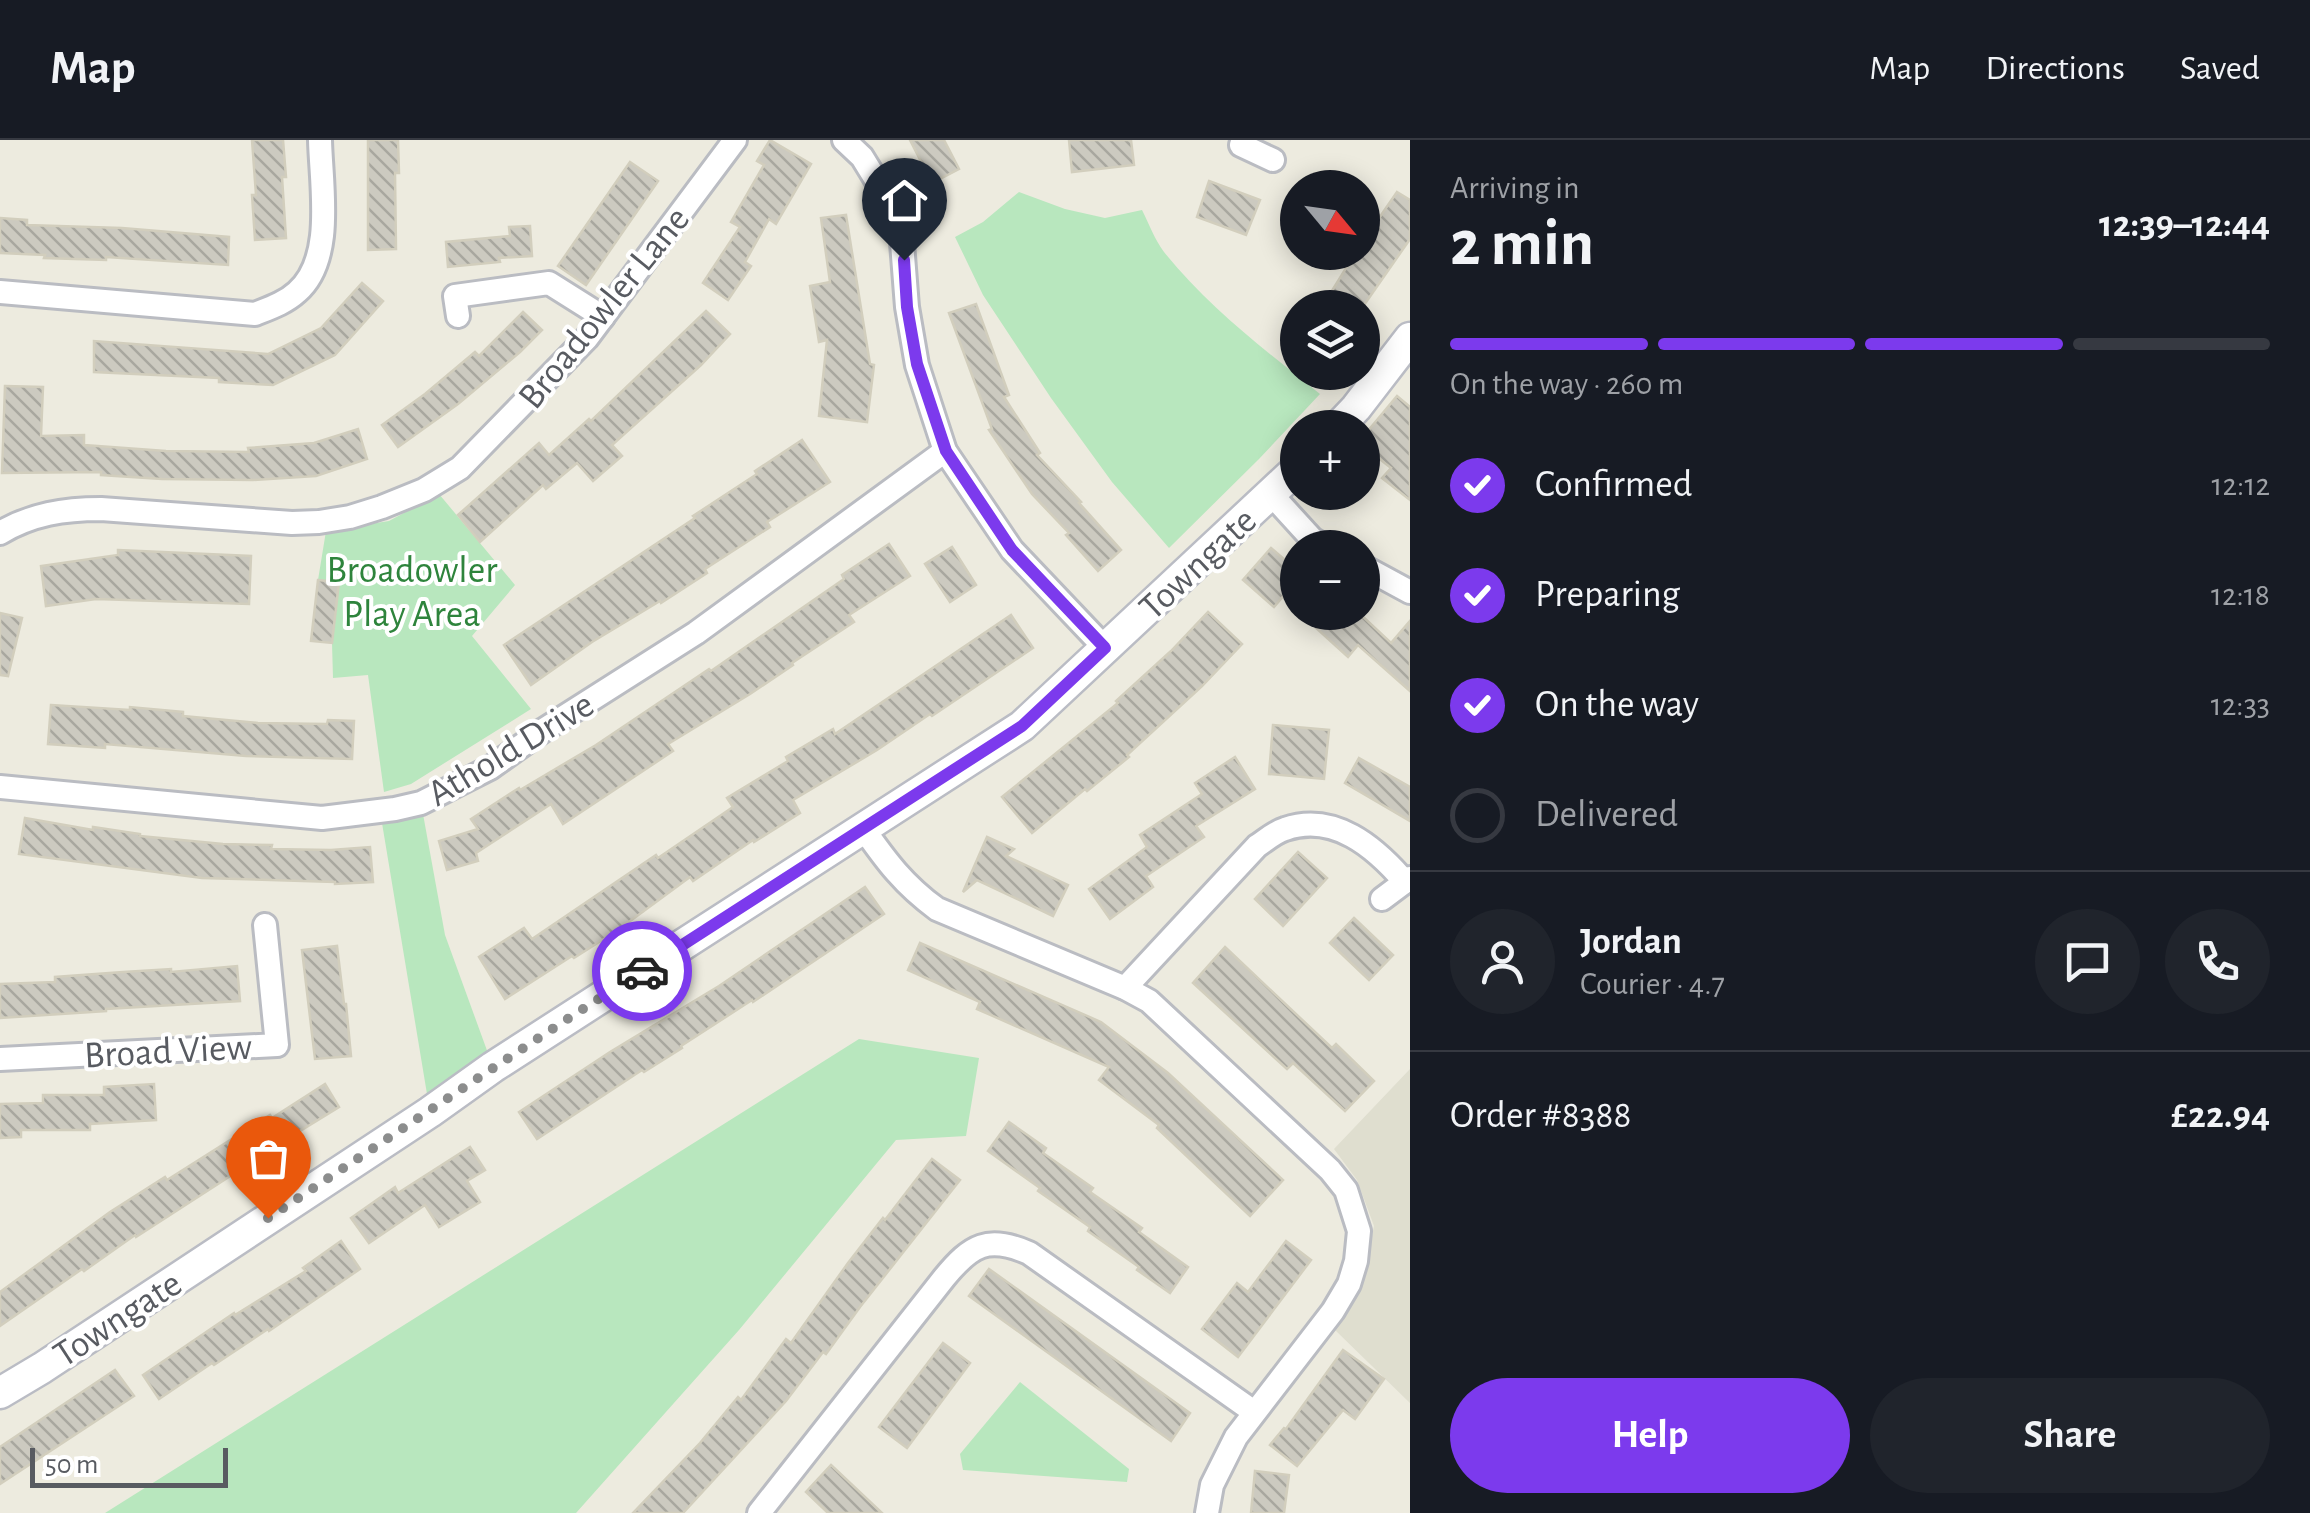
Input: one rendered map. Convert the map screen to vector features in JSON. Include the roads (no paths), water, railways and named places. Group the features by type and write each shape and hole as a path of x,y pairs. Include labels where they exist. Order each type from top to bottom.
{"street":[{"path":"0,292 255,314 279,304 298,291 312,274 321,253 320,140"},
{"name":"Broadowler Lane","path":"0,532 22,520 72,509 319,522 350,517 424,490 460,468 574,352 735,140"},
{"path":"844,140 862,158 886,196 901,230 907,307 917,364 946,451 1012,550 1105,648"},
{"path":"1243,140 1242,145 1272,160"},
{"path":"458,316 455,296 549,282 603,316"},
{"path":"1354,410 1410,338"},
{"name":"Athold Drive","path":"0,787 322,818 422,803 490,768 544,729 696,633 946,451"},
{"name":"Towngate","path":"0,1393 430,1112 493,1066 1022,726 1280,485"},
{"path":"1271,494 1304,530"},
{"path":"1380,576 1410,592"},
{"path":"1125,988 1258,846 1281,830 1304,824 1352,834 1407,880 1382,899"},
{"path":"863,828 896,874 937,909 1149,1001 1330,1170 1346,1190 1359,1231 1349,1284 1222,1461 1207,1513"},
{"name":"Broad View","path":"0,1058 276,1044 265,924"},
{"path":"759,1513 962,1256 985,1244 1007,1244 1028,1253 1254,1412"}],"park label":[{"name":"Broadowler Play Area","path":"412,591"}]}
